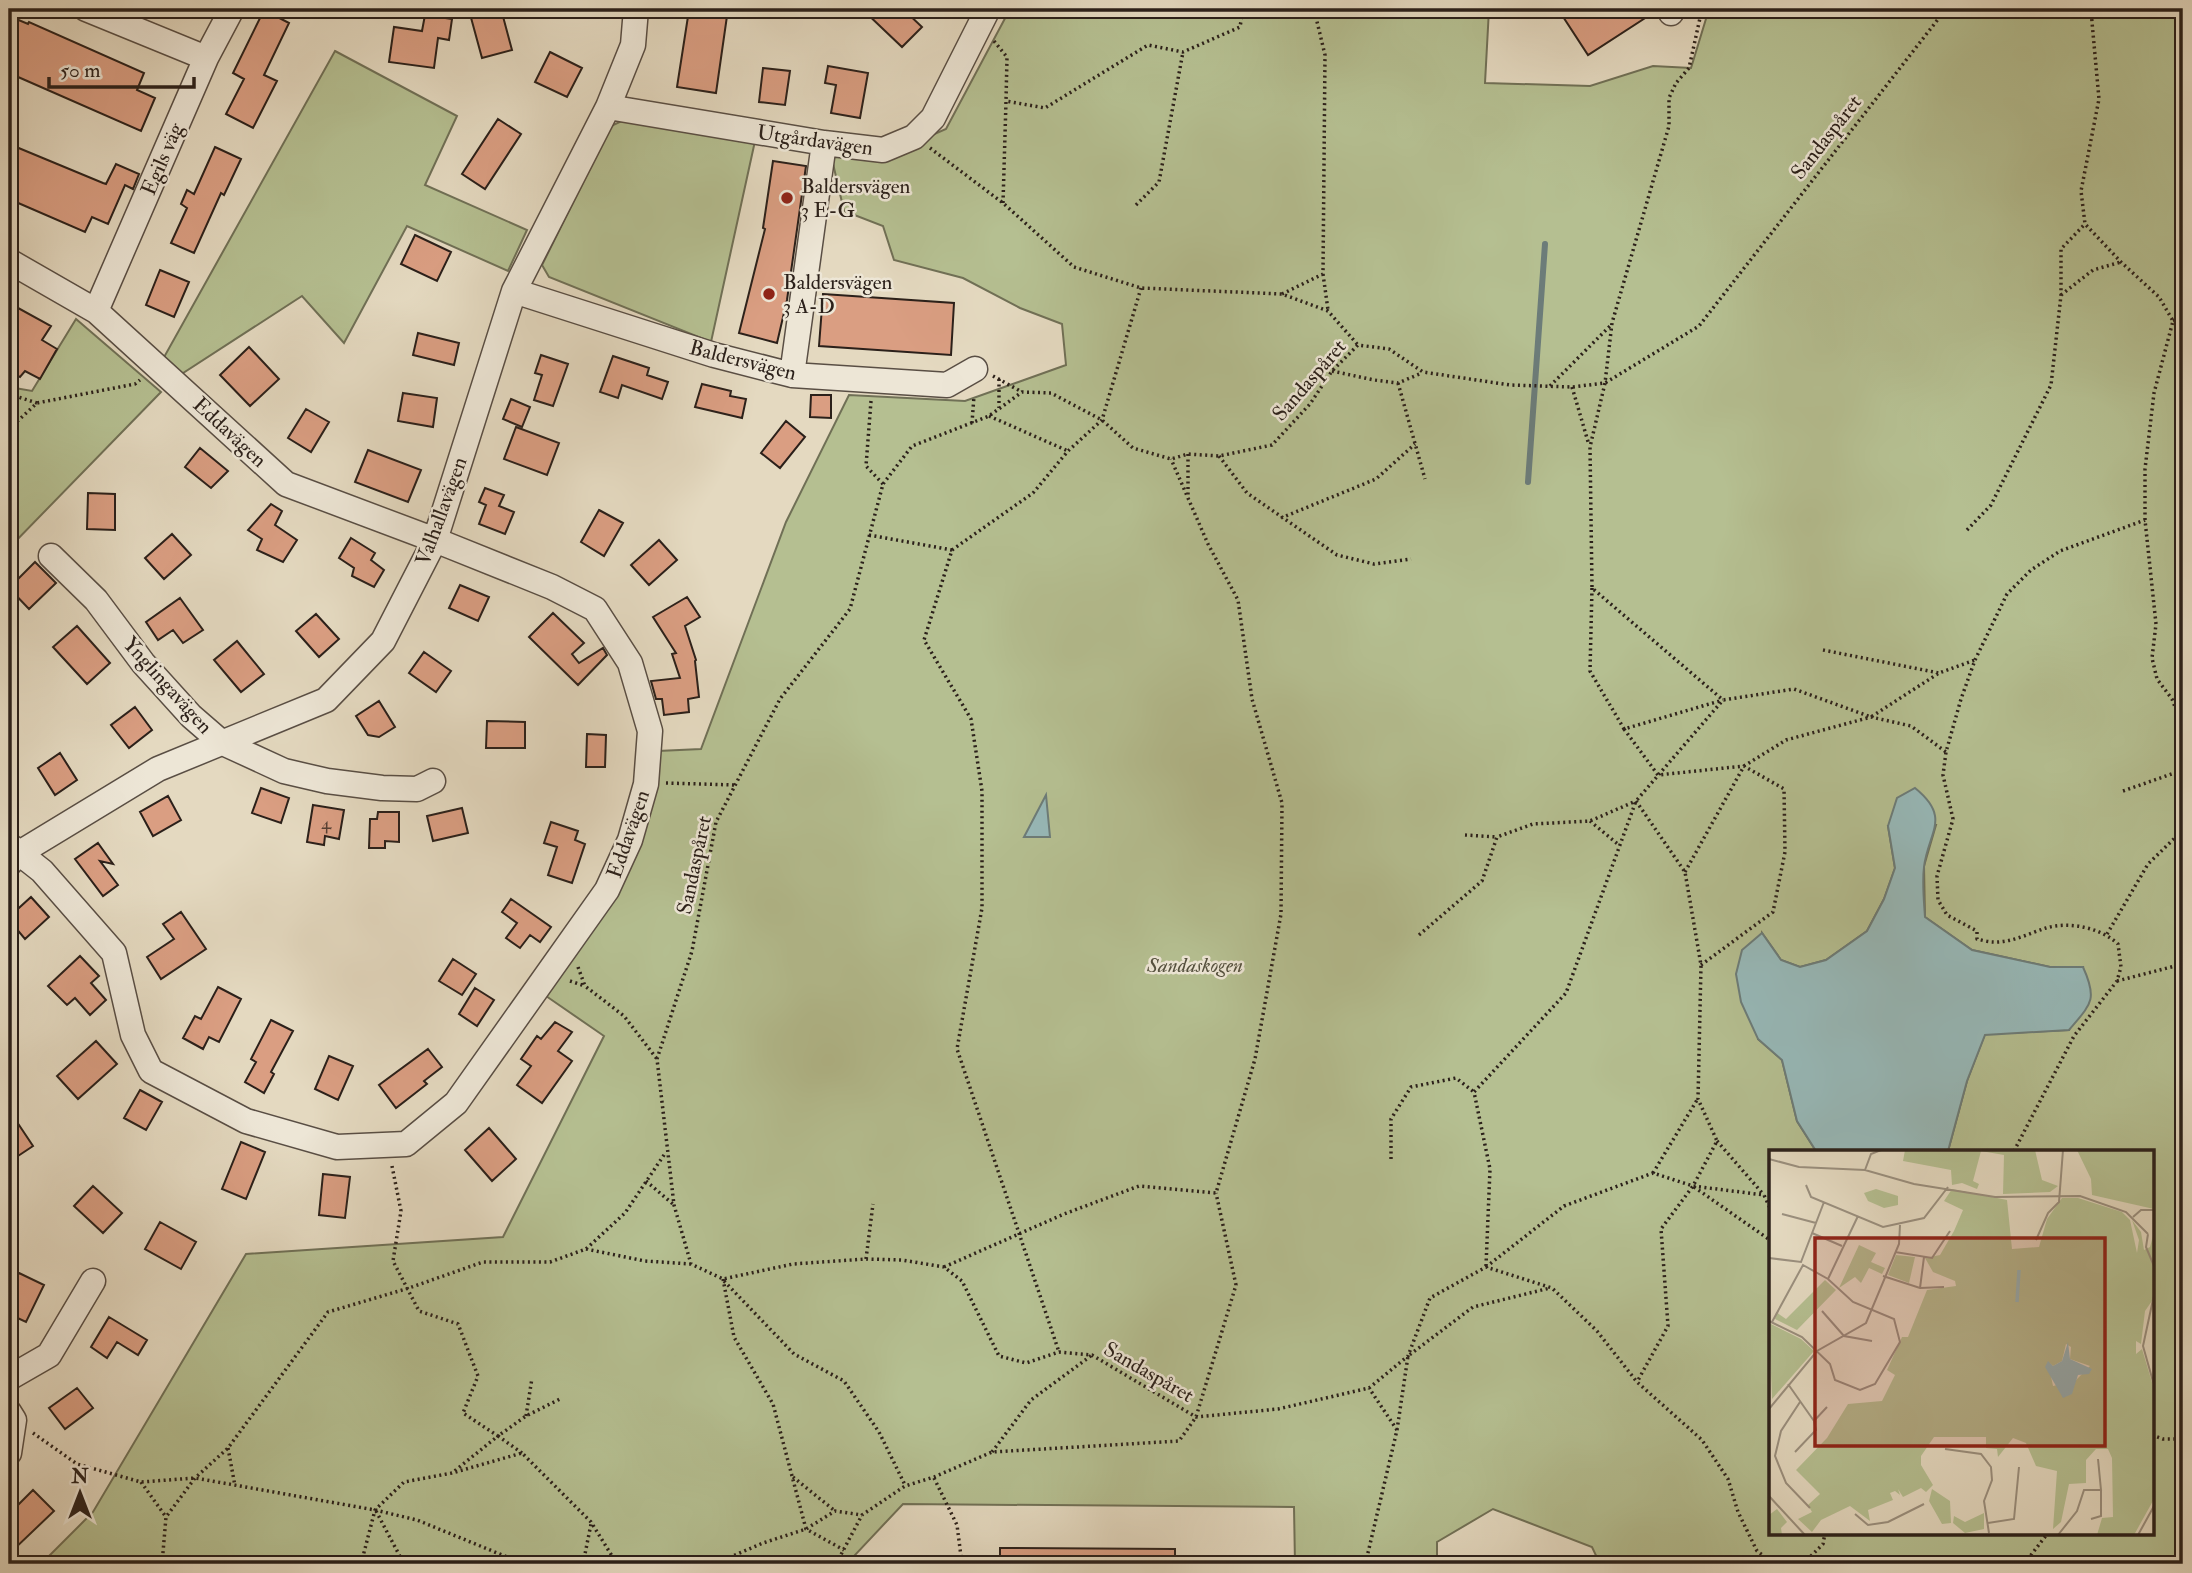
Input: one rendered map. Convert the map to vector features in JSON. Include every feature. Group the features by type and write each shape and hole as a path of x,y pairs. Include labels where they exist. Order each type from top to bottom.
{"street":[{"path":"86,9 206,58"},
{"name":"Egils väg","path":"96,311 206,58 232,9"},
{"name":"Valhallavägen","path":"12,854 158,769 326,700 383,641 435,540 514,291 608,107 633,46 636,9"},
{"name":"Utgårdavägen","path":"608,107 824,143 883,150 914,137 933,118 984,16"},
{"path":"792,375 824,143"},
{"name":"Eddavägen","path":"9,261 96,311 286,484 552,587 595,609 630,663 650,731 646,783 630,840 607,890 456,1103 406,1144 337,1147 246,1121 151,1072 132,1035 114,953 41,871 12,854"},
{"name":"Baldersvägen","path":"514,291 714,355 792,375 947,385 975,369"},
{"name":"Ynglingavägen","path":"51,556 96,600 144,663 191,716 221,742 284,771 327,781 382,788 417,789 433,781"},
{"path":"9,1378 49,1355 93,1281"},
{"path":"9,1453 11,1416"}],"path":[{"path":"1006,101 1045,108 1148,44 1183,52 1240,27 1243,9"},
{"path":"1314,9 1325,55 1323,274 1328,311"},
{"path":"1658,775 1624,729 1590,671 1590,447 1605,383 1612,323 1669,126 1669,98 1676,83 1689,68 1702,9"},
{"name":"Sandaspåret","path":"1171,459 1188,454 1219,456 1272,445 1310,404 1332,371 1358,345 1389,349 1423,372 1510,385 1572,387 1605,383 1699,326 1946,9"},
{"path":"2079,9 2090,10 2099,99 2081,191 2085,224 2159,297 2173,321 2154,393 2145,469 2145,520 2156,624 2152,658 2157,679 2172,699 2183,728"},
{"path":"984,16 1007,57 1003,203"},
{"path":"1136,205 1158,182 1183,52"},
{"path":"914,137 1003,203 1074,267 1141,288 1282,293 1328,311 1358,345"},
{"path":"1968,530 1991,505 2050,385 2061,295 2061,249 2085,224"},
{"path":"2061,295 2093,270 2121,262"},
{"path":"1282,293 1323,274"},
{"path":"1059,1352 957,1049 982,908 982,791 971,719 924,640 952,550 1033,493 1068,451 1102,420 1141,288"},
{"path":"2173,321 2183,317"},
{"path":"1550,386 1612,323"},
{"path":"9,394 37,402 135,384 157,365"},
{"path":"836,1564 862,1515 905,1486 934,1478 992,1452 1179,1441 1196,1418 1236,1286 1216,1193 1255,1059 1280,914 1282,803 1252,699 1238,600 1188,501 1171,459 1133,448 1102,420 1051,393 1022,392 975,369"},
{"path":"1332,371 1398,383 1423,372"},
{"path":"999,379 999,408"},
{"path":"872,381 866,466 883,484"},
{"path":"1398,383 1425,479"},
{"path":"1572,387 1590,447"},
{"name":"Sandaspåret","path":"691,1264 674,1205 657,1059 692,950 716,822 780,699 850,609 883,484 912,446 989,416 1022,392"},
{"path":"9,429 37,402"},
{"path":"989,416 1068,451"},
{"path":"1280,518 1376,479 1415,444"},
{"path":"1188,454 1188,501"},
{"path":"1219,456 1247,493 1337,555 1374,564 1411,559"},
{"path":"2015,1150 2074,1036 2117,981 2121,967 2118,944 2107,934 2080,926 2050,927 2022,937 1994,942 1977,939 1977,931 1947,915 1938,900 1937,876 1953,819 1943,775 1946,752 1975,660 2007,594 2031,570 2060,551 2145,520"},
{"path":"869,536 952,550"},
{"path":"1592,588 1723,699"},
{"path":"1823,650 1939,673"},
{"path":"1658,775 1744,766 1786,740 1871,717 1939,673 1975,660"},
{"path":"1624,729 1723,699 1794,689 1871,717 1911,726 1946,752"},
{"path":"1474,1092 1566,993 1636,801 1723,699"},
{"path":"1685,872 1744,766"},
{"path":"1701,965 1773,912 1785,852 1784,789 1744,766"},
{"path":"2123,791 2183,770"},
{"path":"646,783 735,785"},
{"path":"1636,801 1685,872 1701,965 1698,1099 1717,1140 1764,1195 1769,1206"},
{"path":"1465,835 1497,837 1532,824 1590,821 1636,801"},
{"path":"1590,821 1619,845"},
{"path":"2107,934 2148,864 2183,830"},
{"path":"1419,935 1482,881 1497,837"},
{"path":"570,945 585,986 624,1016 657,1059"},
{"path":"2117,981 2183,964"},
{"path":"1391,1159 1391,1119 1411,1087 1455,1078 1474,1092 1490,1169 1486,1267 1552,1288 1597,1331 1637,1382 1702,1440 1728,1479 1738,1513 1757,1551 1775,1564"},
{"path":"1698,1099 1653,1173 1693,1186 1764,1195"},
{"path":"1637,1382 1668,1326 1661,1229 1693,1186 1717,1140"},
{"path":"388,1144 401,1211 393,1261 419,1311 458,1324 478,1376 463,1413 522,1453 591,1522 617,1564"},
{"path":"162,1564 166,1517 195,1478 229,1448 328,1312 483,1262 550,1262 586,1248 625,1213 667,1150"},
{"name":"Sandaspåret","path":"944,1267 962,1281 999,1356 1026,1363 1059,1352 1093,1355 1196,1418 1278,1409 1369,1388 1408,1356 1430,1298 1486,1267 1564,1206 1653,1173"},
{"path":"646,1181 674,1205"},
{"path":"723,1279 793,1264 866,1259 902,1260 944,1267 1064,1214 1139,1186 1216,1193"},
{"path":"1693,1186 1769,1239"},
{"path":"866,1259 873,1204"},
{"path":"586,1248 645,1261 691,1264 723,1279 794,1354 844,1381 879,1432 905,1486"},
{"path":"723,1279 734,1337 773,1404 807,1529 844,1550"},
{"path":"1368,1564 1367,1557 1397,1430 1408,1356 1472,1307 1552,1288"},
{"path":"992,1452 1031,1400 1093,1355"},
{"path":"526,1416 532,1378"},
{"path":"1369,1388 1397,1430"},
{"path":"452,1473 526,1416 560,1399"},
{"path":"11,1416 77,1464 141,1482 195,1478 375,1510 417,1520 507,1557 532,1564"},
{"path":"2154,1436 2183,1439"},
{"path":"229,1448 235,1486"},
{"path":"361,1564 375,1510 404,1482 452,1473 522,1453"},
{"path":"792,1476 835,1511 862,1515"},
{"path":"934,1478 957,1525 962,1564"},
{"path":"141,1482 166,1517"},
{"path":"375,1510 404,1564"},
{"path":"714,1564 807,1529 835,1511"},
{"path":"583,1564 591,1522"},
{"path":"1803,1564 1823,1544 1825,1534"},
{"path":"2024,1564 2047,1534"},
{"path":"731,1556 733,1564"},
{"path":"496,1564 507,1557"},
{"path":"1360,1564 1367,1557"},
{"path":"597,1564 659,1560 664,1564"}],"green space":[{"name":"Sandaskogen","path":"1010,9 1489,9 1485,83 1590,86 1653,66 1691,68 1709,9 2183,9 2183,1564 1600,1564 1592,1547 1493,1509 1437,1542 1437,1564 1295,1564 1294,1507 903,1504 849,1564 41,1564 93,1512 246,1254 503,1237 604,1036 546,996 658,751 701,749 786,522 849,395 965,401 1066,365 1062,324 1020,308 963,278 894,260 883,226 844,211 831,155 882,157 946,129"},
{"path":"335,51 457,116 425,185 527,230 508,271 407,226 344,343 302,296 180,375 163,359"},
{"path":"626,119 755,141 711,342 549,277 542,265 611,126"},
{"path":"76,319 161,392 9,548 9,387 32,391"}],"water":[{"path":"1915,788 1933,808 1935,826 1924,867 1925,917 1972,950 2050,967 2083,967 2090,987 2090,1001 2069,1030 1985,1035 1967,1081 1948,1150 1815,1150 1797,1121 1782,1060 1758,1039 1741,1002 1736,974 1742,950 1762,933 1781,960 1800,967 1826,960 1867,931 1884,899 1895,868 1888,826 1897,798"},
{"path":"1046,795 1050,837 1024,837"}],"building":[{"path":"501,9 512,50 482,58 470,14"},
{"path":"862,9 903,9 922,27 902,47"},
{"path":"1558,9 1656,9 1656,11 1588,55"},
{"path":"264,10 289,23 264,75 277,81 253,128 226,114 244,79 233,73"},
{"path":"689,10 727,16 716,93 677,87"},
{"path":"425,15 452,19 449,40 438,38 434,68 389,62 394,27 422,31"},
{"path":"9,16 28,24 29,22 144,73 137,90 155,98 141,131 9,73"},
{"path":"550,52 582,68 567,97 535,82"},
{"path":"828,66 868,73 860,118 831,113 836,85 825,83"},
{"path":"763,68 790,71 785,105 759,102"},
{"path":"498,119 521,134 485,189 462,174"},
{"path":"9,144 106,184 116,164 139,174 133,189 125,185 108,224 92,217 85,232 9,199"},
{"path":"215,147 241,159 224,195 221,193 194,253 171,243 187,208 181,204 187,190 194,194"},
{"path":"773,161 806,166 787,300 777,343 739,333 765,229 763,228"},
{"path":"415,235 451,252 437,281 401,264"},
{"path":"160,270 189,282 174,317 146,305"},
{"path":"823,294 954,303 951,355 819,346"},
{"path":"9,303 51,326 42,340 57,349 40,379 25,371 20,377 9,370"},
{"path":"418,333 459,343 454,365 413,355"},
{"path":"249,347 279,379 250,406 220,375"},
{"path":"541,355 568,364 553,406 534,400 542,375 535,373"},
{"path":"613,356 649,368 647,375 668,382 662,399 622,385 618,398 600,392"},
{"path":"702,384 731,391 730,396 746,399 742,418 695,407"},
{"path":"403,393 437,398 433,427 398,421"},
{"path":"811,395 831,395 831,418 810,417"},
{"path":"511,399 530,407 522,427 503,419"},
{"path":"306,409 329,422 311,452 288,438"},
{"path":"786,421 805,437 780,468 761,453"},
{"path":"516,427 559,443 547,475 504,459"},
{"path":"200,448 228,471 211,488 185,467"},
{"path":"368,450 421,470 408,502 355,482"},
{"path":"485,488 504,495 499,506 514,512 505,534 479,524 486,505 479,502"},
{"path":"88,493 115,494 115,530 87,529"},
{"path":"271,504 282,511 275,525 297,540 283,562 257,550 262,539 248,530"},
{"path":"599,510 623,523 604,556 581,542"},
{"path":"172,534 191,555 164,579 145,558"},
{"path":"351,538 375,553 371,560 384,570 374,587 352,576 354,568 339,558"},
{"path":"659,540 677,560 649,585 631,565"},
{"path":"35,562 56,583 29,609 9,588"},
{"path":"460,585 489,597 478,621 449,608"},
{"path":"687,597 700,617 685,626 696,660 699,697 688,699 689,712 664,715 662,699 656,699 651,681 680,678 672,654 676,653 653,617"},
{"path":"180,598 203,630 183,643 173,630 158,640 146,622"},
{"path":"553,613 584,643 572,654 579,663 603,648 607,655 578,685 529,637"},
{"path":"316,614 339,639 319,657 296,631"},
{"path":"77,626 110,663 87,684 53,647"},
{"path":"237,641 264,674 241,692 214,660"},
{"path":"424,652 451,671 436,692 409,673"},
{"path":"379,701 395,727 379,737 368,735 356,716"},
{"path":"135,707 152,730 129,748 111,725"},
{"path":"487,721 525,722 525,748 486,748"},
{"path":"587,734 606,735 605,767 586,767"},
{"path":"60,753 77,780 55,795 38,768"},
{"path":"261,788 289,798 281,823 252,813"},
{"path":"168,796 181,820 153,836 140,812"},
{"path":"313,805 344,810 339,839 325,836 324,845 307,842"},
{"path":"462,808 468,833 433,841 427,816"},
{"path":"378,812 399,812 399,842 385,841 385,848 369,848 370,819 377,819"},
{"path":"551,822 578,831 575,840 585,844 572,883 548,875 557,847 544,843"},
{"path":"98,843 113,864 100,861 118,885 103,896 75,859"},
{"path":"31,897 49,917 25,939 9,917"},
{"path":"511,899 551,927 540,942 530,935 520,948 506,938 517,923 502,912"},
{"path":"181,912 206,949 161,979 147,957 174,939 163,924"},
{"path":"80,956 99,976 91,983 106,1000 90,1015 75,998 67,1005 48,986"},
{"path":"453,959 476,974 462,995 439,981"},
{"path":"218,987 241,999 219,1042 209,1037 203,1049 183,1038 195,1016 201,1019"},
{"path":"475,988 494,1000 477,1026 459,1014"},
{"path":"271,1020 293,1031 271,1072 274,1074 264,1093 245,1082 256,1062 251,1059"},
{"path":"555,1022 572,1032 558,1051 572,1061 542,1103 517,1085 531,1066 521,1059 537,1036 541,1039"},
{"path":"96,1041 117,1064 78,1099 57,1076"},
{"path":"428,1049 442,1067 424,1081 427,1084 396,1108 379,1085"},
{"path":"329,1056 353,1066 338,1100 315,1089"},
{"path":"140,1090 162,1102 146,1130 124,1118"},
{"path":"9,1110 33,1146 9,1162"},
{"path":"489,1128 516,1159 492,1181 465,1150"},
{"path":"241,1142 265,1152 246,1199 222,1189"},
{"path":"323,1174 350,1177 345,1218 319,1215"},
{"path":"93,1186 122,1213 103,1233 74,1206"},
{"path":"160,1222 196,1242 181,1269 145,1249"},
{"path":"19,1273 44,1285 26,1322 9,1314 9,1292"},
{"path":"109,1317 147,1340 138,1355 117,1342 107,1358 91,1347"},
{"path":"77,1388 93,1408 65,1429 49,1408"},
{"path":"33,1490 54,1511 9,1554 9,1514"},
{"path":"1000,1548 1175,1549 1175,1564 1000,1564"}],"waterway":[{"path":"1528,482 1545,244"}],"place":[{"name":"Baldersvägen 3 E-G","path":"787,198"},
{"name":"Baldersvägen 3 A-D","path":"769,294"}]}
